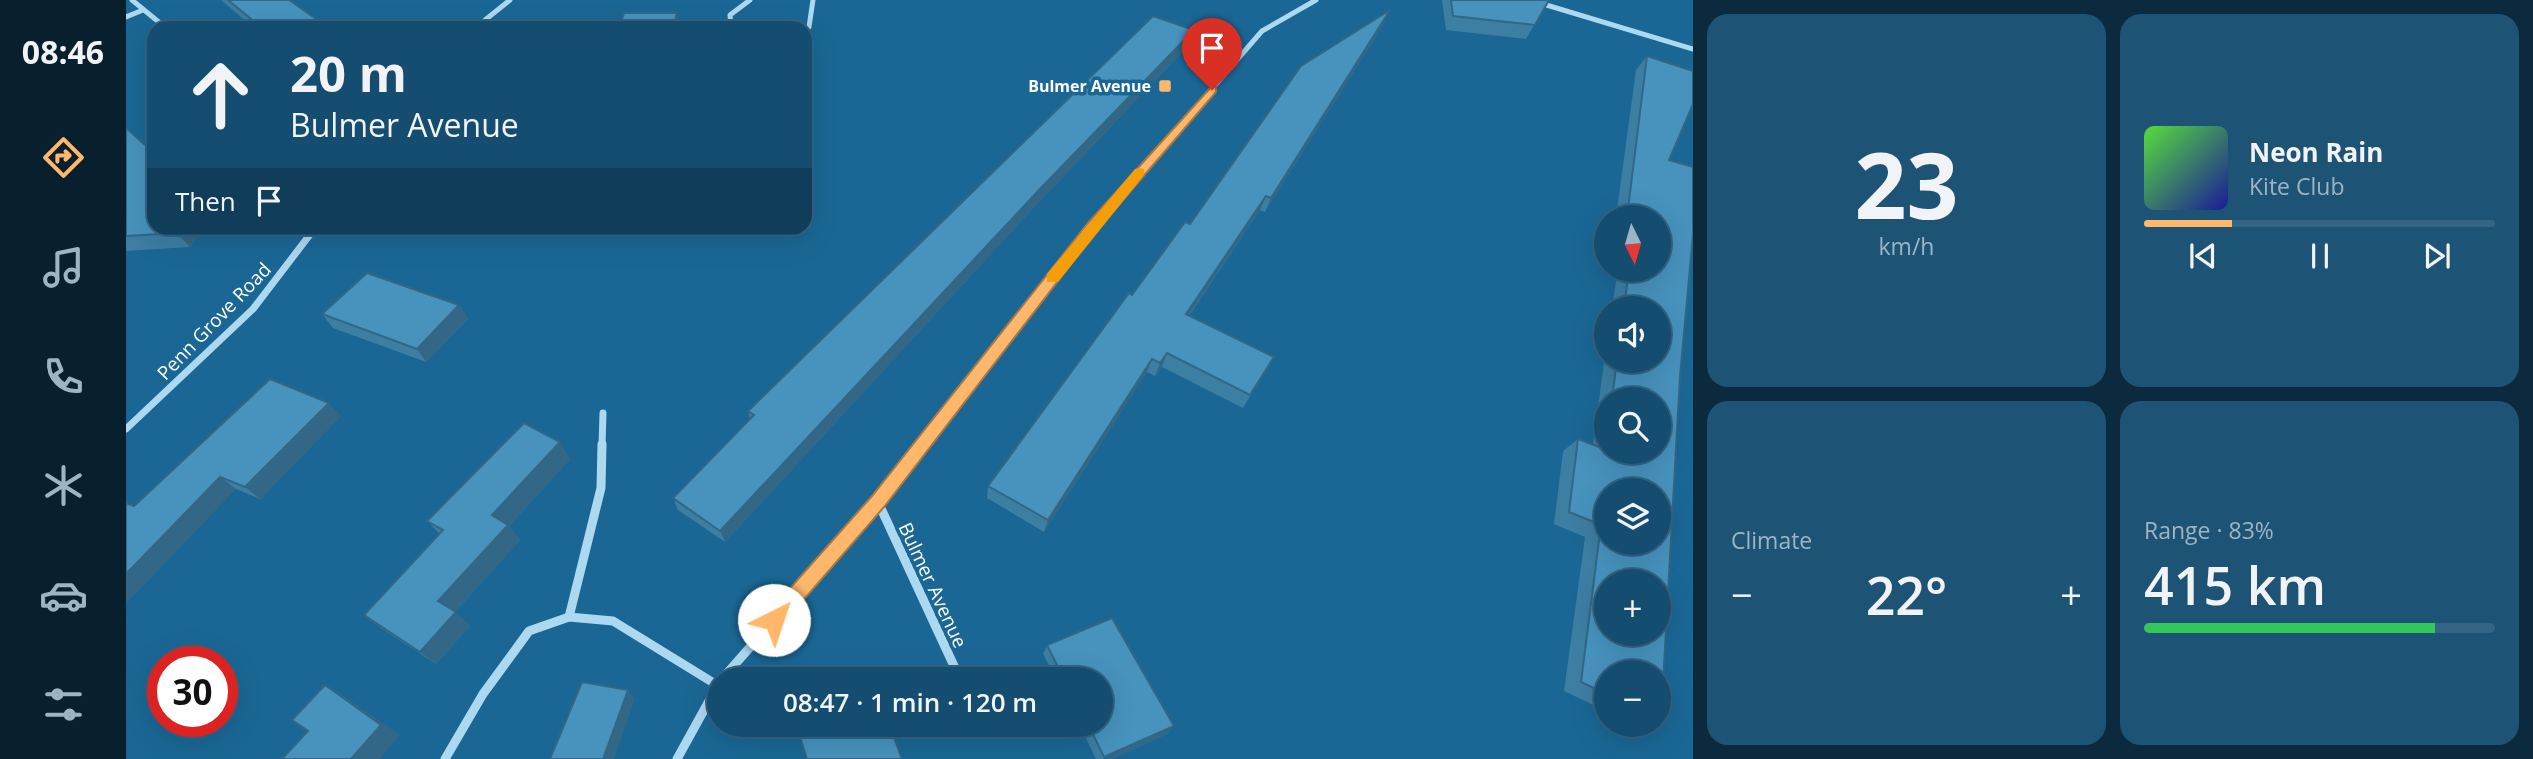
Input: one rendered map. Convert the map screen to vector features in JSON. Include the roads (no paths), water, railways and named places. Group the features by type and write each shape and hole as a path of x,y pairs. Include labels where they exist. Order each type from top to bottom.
{"street":[{"path":"132,0 157,21"},
{"path":"484,21 510,0"},
{"path":"730,21 730,15 750,0"},
{"path":"810,21 813,0"},
{"path":"733,667 878,502 1093,226 1262,31 1316,0"},
{"path":"1530,0 1693,49"},
{"path":"126,17 143,10"},
{"name":"Penn Grove Road","path":"126,429 221,339 297,258 311,235"},
{"path":"569,617 601,488 603,413"},
{"name":"Bulmer Avenue","path":"878,502 954,667"},
{"path":"445,759 483,694 529,631 569,617 613,621 707,675"},
{"path":"677,759 707,705"}],"place":[{"name":"Bulmer Avenue","path":"1165,86"}]}
